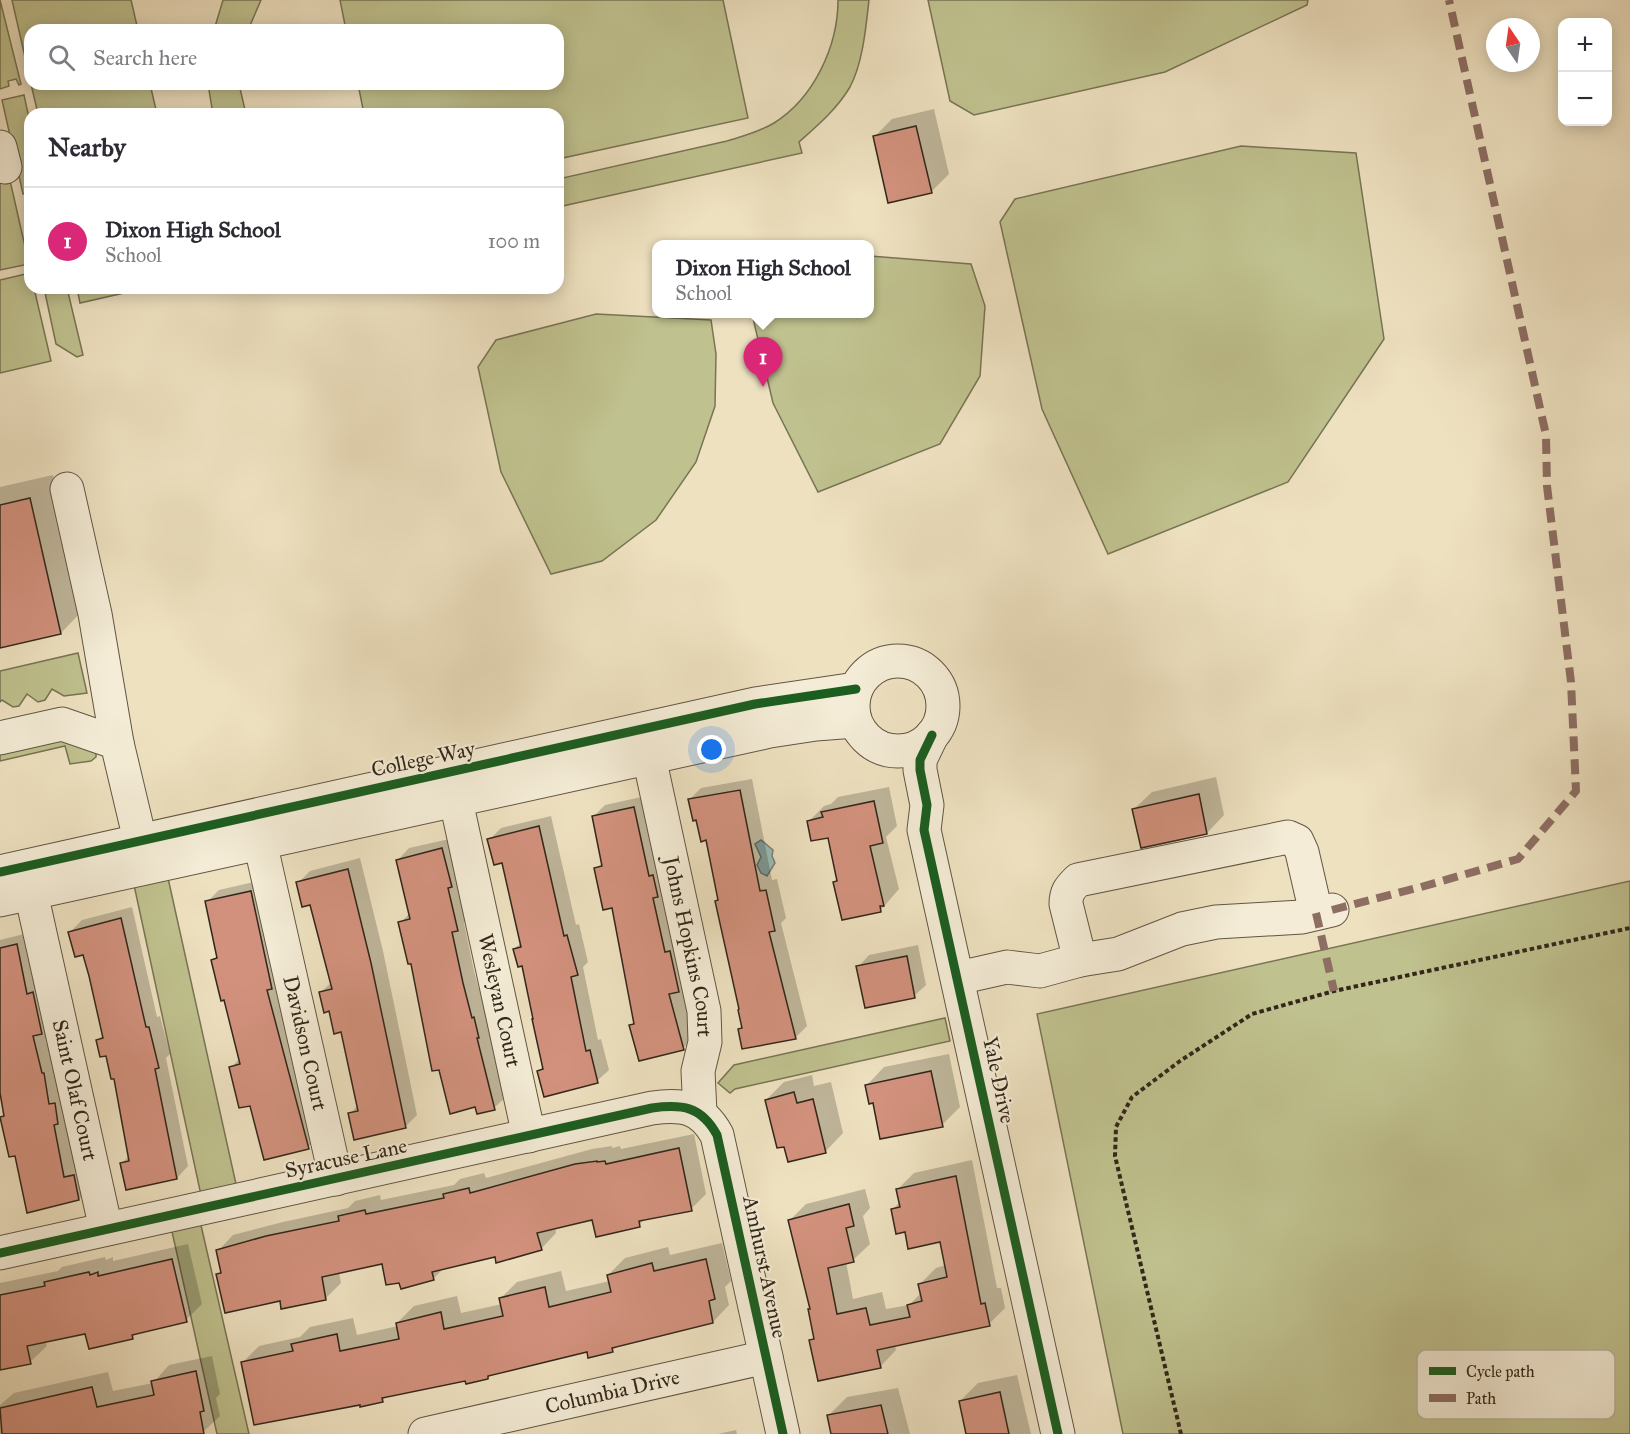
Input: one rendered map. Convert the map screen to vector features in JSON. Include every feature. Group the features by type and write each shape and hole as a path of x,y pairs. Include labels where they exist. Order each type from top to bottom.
{"street":[{"path":"67,489 95,614 117,743 140,840 94,878"},
{"path":"892,661 907,662 922,668 933,678 941,691 943,706 940,722 932,735 920,745 907,750 893,751 880,748 869,741 860,732 855,705 864,676 876,666 892,661"},
{"name":"College Way","path":"0,872 755,704 855,705"},
{"path":"15,897 770,731 816,724 855,705"},
{"path":"0,738 62,724 117,743"},
{"name":"Yale Drive","path":"932,735 920,760 927,806 924,830 1058,1434"},
{"name":"Yale Drive","path":"880,748 899,765 909,809 924,830"},
{"name":"Johns Hopkins Court","path":"649,758 704,1011 705,1042 698,1071 700,1113"},
{"name":"Wesleyan Court","path":"456,801 530,1136"},
{"path":"958,978 1007,967 1040,971 1080,960 1118,954 1182,929 1216,922 1302,917 1324,911 1297,841 1288,837 1078,880 1070,888 1066,896 1066,904 1080,960"},
{"name":"Davidson Court","path":"260,842 336,1179"},
{"name":"Saint Olaf Court","path":"15,897 45,951 106,1229"},
{"name":"Syracuse Lane","path":"0,1253 652,1108 672,1106 700,1113"},
{"name":"Amhurst Avenue","path":"700,1113 712,1125 722,1150 783,1434"},
{"name":"Columbia Drive","path":"424,1434 507,1424 766,1357"}],"path":[{"path":"1181,1434 1115,1156 1116,1127 1132,1097 1180,1061 1252,1014 1334,991 1630,928"}],"green space":[{"path":"0,0 21,84 19,85 16,79 8,81 9,86 0,89"},
{"path":"12,0 131,0 137,24 24,24 24,53"},
{"path":"223,0 261,0 251,24 216,24"},
{"path":"340,0 723,0 748,118 564,158 564,108 363,108 359,90 564,90 564,24 345,24"},
{"path":"838,0 869,0 861,56 850,87 827,116 799,142 802,153 564,206 564,178 727,141 774,123 801,100 812,85 828,53 837,17"},
{"path":"928,0 1308,0 1307,5 1165,72 974,115 950,101"},
{"path":"32,90 151,90 156,108 37,108"},
{"path":"209,90 240,90 245,108 212,108"},
{"path":"24,95 27,108 24,108 24,194 23,194 2,100"},
{"path":"1241,146 1356,153 1384,339 1288,482 1108,554 1042,409 1000,222 1015,199"},
{"path":"9,176 24,242 24,265 0,270 0,178"},
{"path":"874,256 971,264 985,306 980,376 940,444 818,492 773,403 753,318 874,318"},
{"path":"24,274 24,294 35,294 51,361 0,373 0,280"},
{"path":"45,294 68,294 83,355 77,357 56,344"},
{"path":"78,294 120,294 80,303"},
{"path":"596,314 711,320 716,354 715,406 696,462 656,520 602,561 551,574 501,472 478,367 496,340"},
{"path":"78,653 87,693 64,696 52,689 45,700 38,702 27,694 19,706 13,707 2,700 0,702 0,671"},
{"path":"57,738 96,750 96,757 91,761 70,764 65,746 0,761 0,751"},
{"path":"168,878 236,1184 201,1195 134,885"},
{"path":"1630,881 1630,1434 1123,1434 1037,1014"},
{"path":"945,1018 950,1041 735,1089 730,1093 718,1083 734,1065"},
{"path":"200,1221 249,1434 217,1434 171,1227"}],"water":[{"path":"761,840 773,850 772,856 775,863 767,876 761,873 757,865 761,857 755,844"}],"building":[{"path":"916,126 932,193 888,203 873,136"},
{"path":"30,498 61,634 0,648 0,505"},
{"path":"740,790 760,891 766,890 775,931 769,932 796,1039 742,1049 738,1029 742,1028 739,1009 715,901 718,900 706,840 701,842 688,799"},
{"path":"1199,794 1207,834 1141,848 1132,809"},
{"path":"874,801 883,843 870,846 884,906 880,906 881,912 842,920 833,882 837,881 828,838 811,841 807,821 823,817 821,812"},
{"path":"634,807 649,876 653,875 658,897 653,898 665,952 670,951 679,992 669,994 684,1050 639,1061 629,1025 634,1024 612,908 603,910 594,868 602,866 592,816"},
{"path":"539,826 564,936 567,935 578,975 571,977 586,1051 590,1050 598,1083 544,1097 537,1071 543,1069 522,966 518,967 513,949 521,947 502,863 494,865 487,839"},
{"path":"442,848 452,887 448,888 458,931 452,932 495,1110 477,1114 475,1107 450,1114 439,1070 432,1071 411,964 408,964 398,922 410,919 396,860"},
{"path":"348,869 371,963 406,1128 354,1140 348,1113 358,1111 341,1032 334,1034 329,1011 324,1013 319,992 332,989 310,905 302,907 296,882"},
{"path":"251,891 272,989 267,990 309,1149 264,1160 250,1106 239,1108 229,1067 240,1064 211,960 217,958 205,901"},
{"path":"121,918 146,1027 149,1027 159,1068 155,1069 177,1179 126,1190 120,1163 129,1161 114,1079 111,1079 106,1056 100,1057 96,1040 103,1038 83,955 75,957 68,932"},
{"path":"17,944 27,994 33,992 42,1034 33,1036 42,1073 44,1073 49,1104 55,1103 58,1124 54,1125 64,1177 74,1175 79,1200 27,1213 15,1156 9,1157 0,1117 4,1116 0,1093 0,948"},
{"path":"907,956 915,998 865,1008 856,966"},
{"path":"931,1071 943,1127 880,1139 873,1103 869,1104 865,1085"},
{"path":"794,1092 797,1103 813,1099 826,1153 788,1162 784,1147 777,1148 765,1100"},
{"path":"679,1148 692,1211 639,1221 640,1227 596,1237 592,1220 537,1233 542,1250 496,1263 495,1257 432,1272 434,1280 401,1289 399,1283 386,1285 382,1264 322,1277 326,1300 281,1309 280,1301 225,1313 216,1274 221,1273 216,1250 266,1236 339,1221 338,1216 365,1210 366,1214 444,1198 443,1194 469,1188 470,1193 575,1164 605,1161 606,1164"},
{"path":"956,1176 981,1304 985,1303 990,1326 877,1350 881,1368 818,1381 809,1340 814,1339 808,1309 810,1309 788,1220 849,1204 854,1226 846,1228 854,1262 828,1268 837,1314 866,1308 870,1325 910,1317 907,1305 922,1301 918,1284 947,1277 940,1242 908,1249 905,1232 896,1234 891,1209 900,1207 896,1189"},
{"path":"172,1259 187,1322 132,1335 133,1339 89,1349 85,1334 27,1346 31,1364 0,1370 0,1295 45,1286 44,1282 89,1272 90,1275 98,1272 98,1276"},
{"path":"706,1259 715,1299 709,1301 713,1323 612,1348 613,1352 588,1358 587,1352 488,1376 488,1379 466,1384 465,1381 382,1398 383,1402 360,1407 360,1405 254,1425 241,1362 293,1351 291,1344 337,1334 340,1351 399,1339 396,1323 441,1312 444,1329 503,1316 499,1298 545,1287 549,1307 611,1292 607,1275 652,1263 654,1271"},
{"path":"196,1371 204,1411 200,1412 204,1434 2,1434 0,1408 92,1387 97,1407 154,1395 151,1381"},
{"path":"1000,1392 1009,1434 966,1434 959,1401"},
{"path":"881,1405 888,1434 831,1434 827,1415"}],"marked path":[{"path":"1332,910 1518,859 1576,791 1571,682 1547,486 1546,435 1449,0"},
{"path":"1316,913 1334,991"}],"cycle path":[{"path":"0,872 755,704 856,689"},
{"path":"932,735 920,760 927,805 924,830 1058,1434"},
{"path":"0,1253 652,1108 682,1107 704,1118 717,1135 783,1434"}],"place":[{"name":"Dixon High School","path":"763,387"}]}
